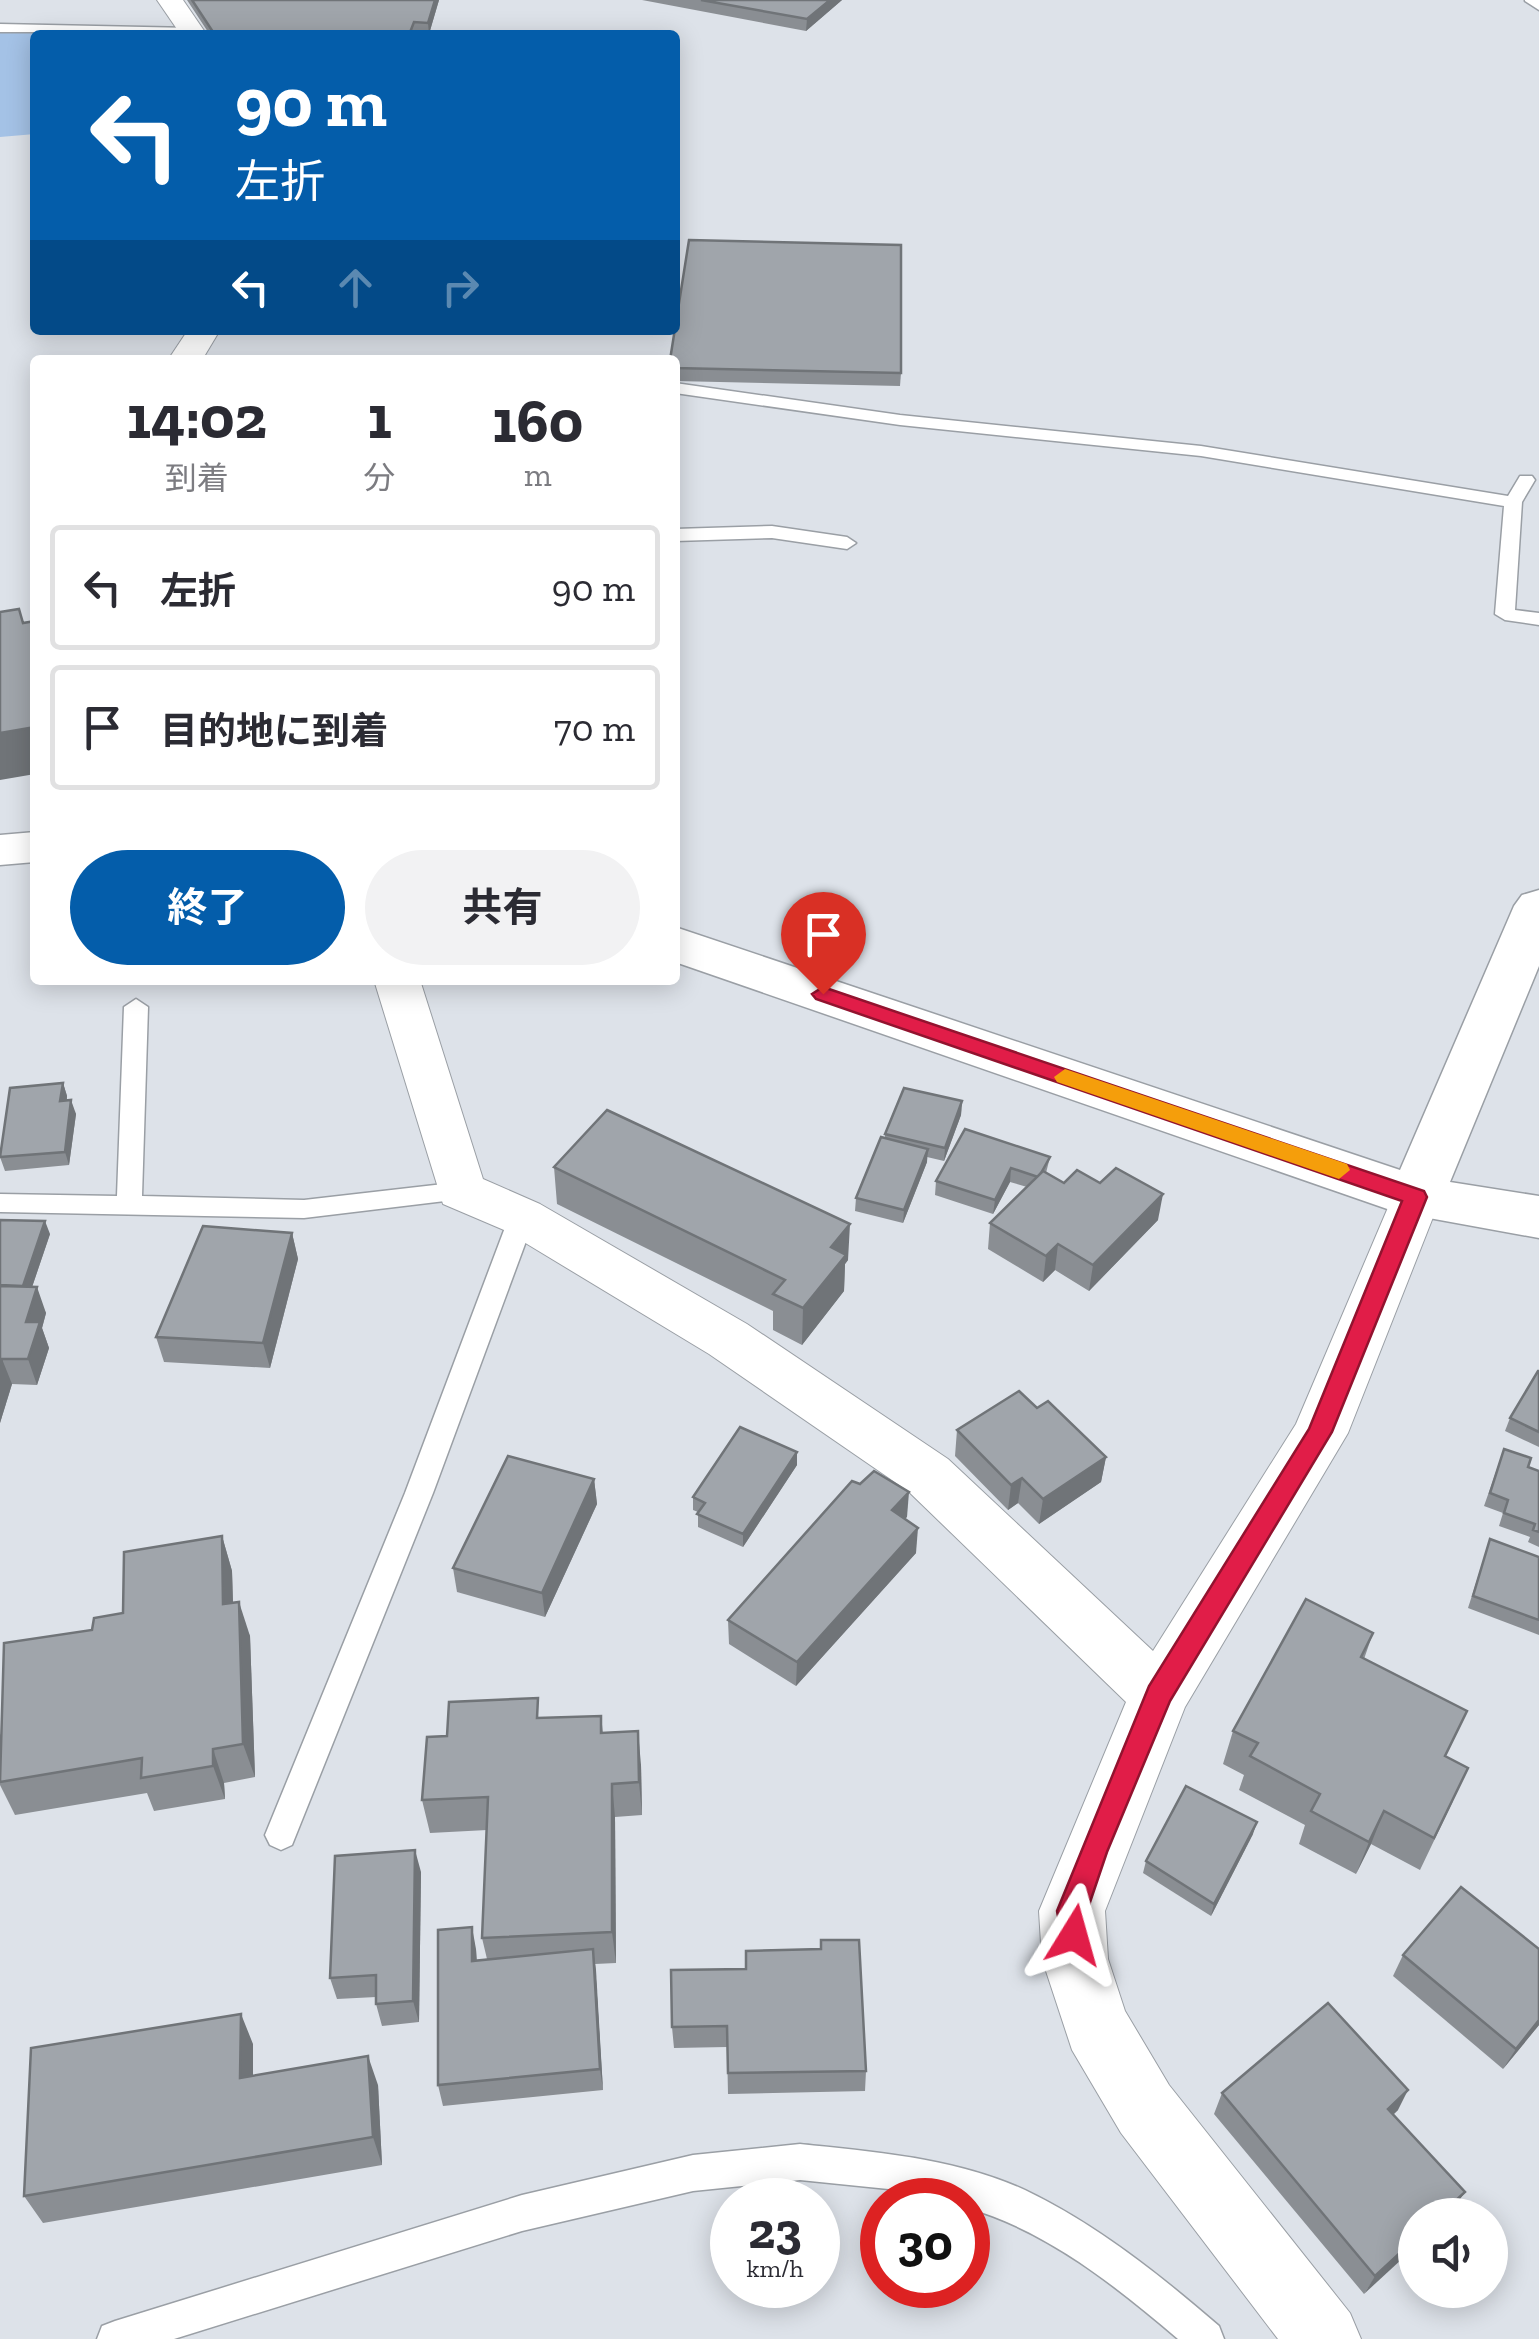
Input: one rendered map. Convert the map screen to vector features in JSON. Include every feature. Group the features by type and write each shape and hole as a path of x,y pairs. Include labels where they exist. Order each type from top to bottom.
{"street":[{"path":"170,0 191,30"},
{"path":"0,850 30,847"},
{"path":"1324,2339 1145,2109 1096,2026 1075,1959 1072,1911 1159,1694 1320,1432 1539,906"},
{"path":"680,946 1416,1197 1539,1218"},
{"path":"399,985 461,1190 522,1217 743,1349 928,1475 1159,1694"}],"lane":[{"path":"0,28 77,30"},
{"path":"680,389 900,420 1201,451 1513,502"},
{"path":"1526,480 1513,502 1505,614 1539,618"},
{"path":"680,535 772,532 846,544"},
{"path":"129,1207 136,1007"},
{"path":"0,1202 304,1209 461,1190"},
{"path":"281,1835 420,1493 522,1217"},
{"path":"115,2339 522,2213 693,2172 800,2162 908,2173 1016,2204 1136,2278 1206,2339"}],"shaded area":[{"path":"0,32 30,33 30,134 0,137"}],"building":[{"path":"192,0 435,0 428,23 414,22 411,30 212,30"},
{"path":"701,0 830,0 807,19"},
{"path":"689,240 901,245 901,373 680,368 680,355 671,355 674,335 680,335 680,297"},
{"path":"19,609 23,623 30,622 30,728 0,733 0,612"},
{"path":"63,1083 60,1101 71,1100 65,1152 0,1157 10,1088"},
{"path":"904,1088 962,1101 945,1148 885,1134"},
{"path":"607,1110 850,1224 831,1247 846,1255 803,1308 773,1294 785,1280 554,1167"},
{"path":"965,1129 1050,1157 1038,1177 1011,1168 995,1200 936,1181"},
{"path":"881,1137 928,1149 904,1210 856,1198"},
{"path":"1116,1168 1163,1194 1093,1265 1058,1244 1046,1256 990,1223 1043,1171 1064,1183 1077,1170 1100,1183"},
{"path":"0,1220 45,1221 23,1286 0,1285"},
{"path":"203,1226 292,1233 263,1343 156,1337"},
{"path":"0,1286 37,1287 26,1322 40,1322 28,1359 2,1359 0,1365"},
{"path":"1539,1371 1539,1432 1510,1418"},
{"path":"1019,1391 1037,1408 1048,1401 1106,1457 1043,1499 1022,1478 1011,1485 957,1430"},
{"path":"740,1427 797,1452 743,1534 697,1514 705,1503 693,1497"},
{"path":"1504,1449 1531,1458 1528,1467 1539,1471 1539,1532 1533,1530 1535,1524 1504,1513 1508,1500 1490,1493"},
{"path":"508,1456 594,1479 542,1593 453,1568"},
{"path":"874,1471 909,1492 892,1510 918,1528 797,1662 728,1620 852,1481 860,1484"},
{"path":"222,1536 223,1604 239,1602 243,1744 213,1749 213,1766 141,1778 142,1758 0,1782 4,1643 92,1630 94,1618 123,1613 124,1552"},
{"path":"1490,1539 1539,1557 1539,1620 1473,1596"},
{"path":"1306,1599 1373,1633 1361,1657 1467,1711 1445,1756 1468,1768 1434,1838 1384,1811 1369,1842 1311,1811 1320,1794 1250,1756 1258,1743 1233,1731"},
{"path":"538,1698 537,1718 601,1716 601,1733 638,1731 639,1782 612,1784 612,1932 482,1938 488,1797 422,1800 427,1737 447,1736 449,1702"},
{"path":"1186,1786 1257,1822 1214,1904 1146,1861"},
{"path":"415,1850 413,2001 376,2004 376,1975 330,1978 335,1856"},
{"path":"1461,1887 1539,1949 1539,2020 1516,2049 1403,1955"},
{"path":"472,1927 472,1961 593,1949 600,2069 438,2085 438,1930"},
{"path":"821,1940 859,1940 866,2071 728,2073 727,2026 672,2027 671,1970 746,1969 746,1951 821,1949"},
{"path":"1328,2003 1408,2090 1388,2109 1465,2192 1458,2198 1398,2198 1398,2255 1375,2276 1222,2093"},
{"path":"241,2014 240,2078 368,2056 373,2137 24,2196 31,2048"}],"slow traffic":[{"path":"1065,1077 1339,1170"}],"route":[{"path":"823,994 1416,1197 1320,1432 1159,1694 1072,1911 1074,1935"}]}
